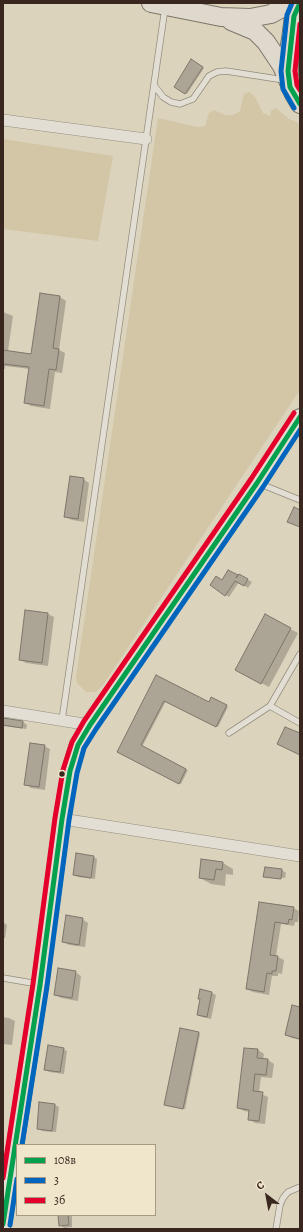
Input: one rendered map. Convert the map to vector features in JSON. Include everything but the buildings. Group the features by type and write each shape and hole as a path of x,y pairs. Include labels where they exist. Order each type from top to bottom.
{"main road":[{"path":"158,5 221,17 237,18 261,17 271,14 291,3"},
{"path":"289,80 289,52 294,16 300,3"},
{"path":"221,17 247,28 261,36 276,55 300,104"}],"street":[{"path":"3,120 146,139"},
{"path":"3,1224 40,985 62,819 73,757 78,745 90,725 257,483 300,417"},
{"path":"3,711 90,725"},
{"path":"62,819 300,856"}],"lane":[{"path":"62,720 154,84 158,5"},
{"path":"154,84 163,97 171,102 180,104 192,99 209,76 226,70 289,80"},
{"path":"257,483 300,500"},
{"path":"229,733 270,706 300,654"},
{"path":"270,706 300,723"},
{"path":"3,978 40,985"},
{"path":"276,1229 280,1205 283,1198 288,1192 300,1187"}],"shaded area":[{"path":"250,92 255,97 263,113 270,116 271,111 276,108 289,119 297,122 300,127 300,390 103,685 96,692 86,692 77,683 76,677 158,118 198,127 205,126 209,113 214,110 225,115 233,115 240,111 244,94"},
{"path":"3,139 113,156 98,241 3,229"}],"transit line":[{"name":"3","path":"292,3 287,15 281,71 283,89 294,108"},
{"name":"108в","path":"300,3 294,16 288,71 290,87 300,104"},
{"name":"3б","path":"300,24 295,71 297,85 300,90"},
{"name":"3б","path":"3,1178 33,984 55,818 63,770 72,742 84,721 251,479 294,413"},
{"name":"108в","path":"3,1224 40,985 62,819 70,771 78,745 90,725 257,483 300,417"},
{"name":"3","path":"22,1144 47,986 69,820 77,773 84,748 263,487 300,430"},
{"name":"3","path":"10,1225 16,1186"}]}
